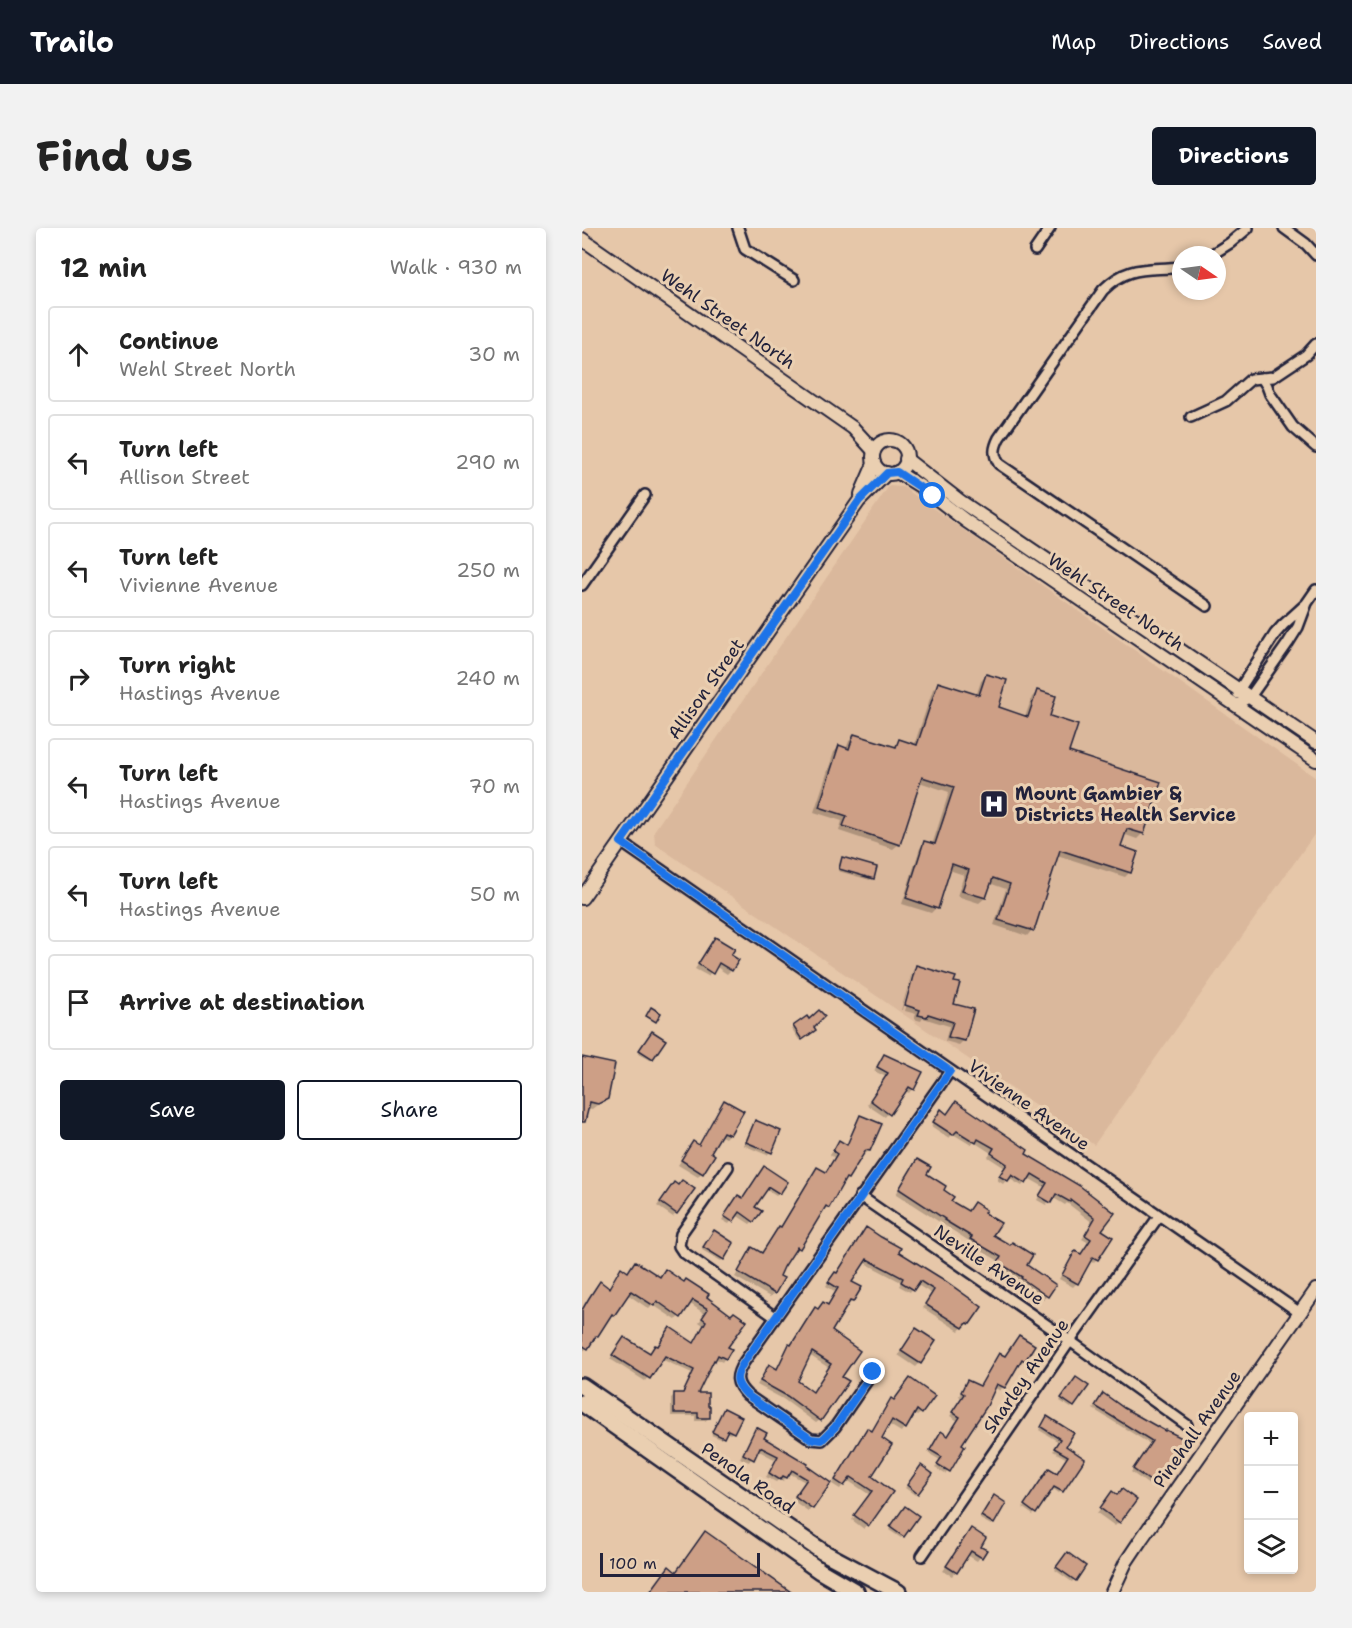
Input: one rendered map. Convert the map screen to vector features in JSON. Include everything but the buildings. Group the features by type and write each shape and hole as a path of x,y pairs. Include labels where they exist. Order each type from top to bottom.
{"highway":[{"name":"Penola Road","path":"582,1386 590,1403 819,1571 856,1592"},
{"name":"Penola Road","path":"590,1403 823,1552 898,1592"}],"street":[{"path":"738,228 745,249 794,280"},
{"path":"1035,250 1050,228"},
{"path":"1225,246 1248,228"},
{"path":"1284,228 1306,244 1316,255"},
{"name":"Wehl Street North","path":"582,239 853,428 885,440"},
{"path":"1172,267 1135,270 1121,275 1102,290 994,448 999,464 1207,606"},
{"path":"1191,417 1226,401 1251,379 1273,377 1306,356 1316,345"},
{"path":"1262,378 1293,427 1316,447"},
{"name":"Wehl Street North","path":"853,428 874,457"},
{"path":"885,440 900,443 906,452 904,466 892,472 881,471 874,457 877,446 885,440"},
{"name":"Allison Street","path":"859,501 874,457"},
{"name":"Wehl Street North","path":"906,459 960,501 1316,742"},
{"name":"Wehl Street North","path":"892,472 923,488 974,526 1316,760"},
{"name":"Allison Street","path":"582,898 859,501 892,472"},
{"path":"582,585 645,495"},
{"path":"1236,705 1239,690 1279,629 1307,603 1316,590"},
{"path":"1236,705 1250,697 1298,627 1307,603"},
{"name":"Vivienne Avenue","path":"621,842 1299,1313"},
{"path":"873,1372 830,1433 822,1440 811,1439 747,1395 737,1381 739,1370 775,1317 950,1071"},
{"path":"728,1167 681,1234 679,1246 683,1252 775,1317"},
{"name":"Neville Avenue","path":"860,1196 1187,1425"},
{"name":"Sharley Avenue","path":"922,1556 1159,1216"},
{"name":"Pinehall Avenue","path":"1112,1592 1125,1562 1316,1290"}],"shaded area":[{"name":"Mount Gambier & Districts Health Service","path":"889,486 903,487 1316,778 1316,832 1094,1145 655,844 654,831"}],"place":[{"name":"Mount Gambier & Districts Health Service","path":"994,804"}],"route":[{"path":"873,1372 835,1427 822,1440 811,1439 747,1395 737,1381 739,1370 744,1362 950,1071 621,842 859,501 887,473 897,472 933,496"}]}
